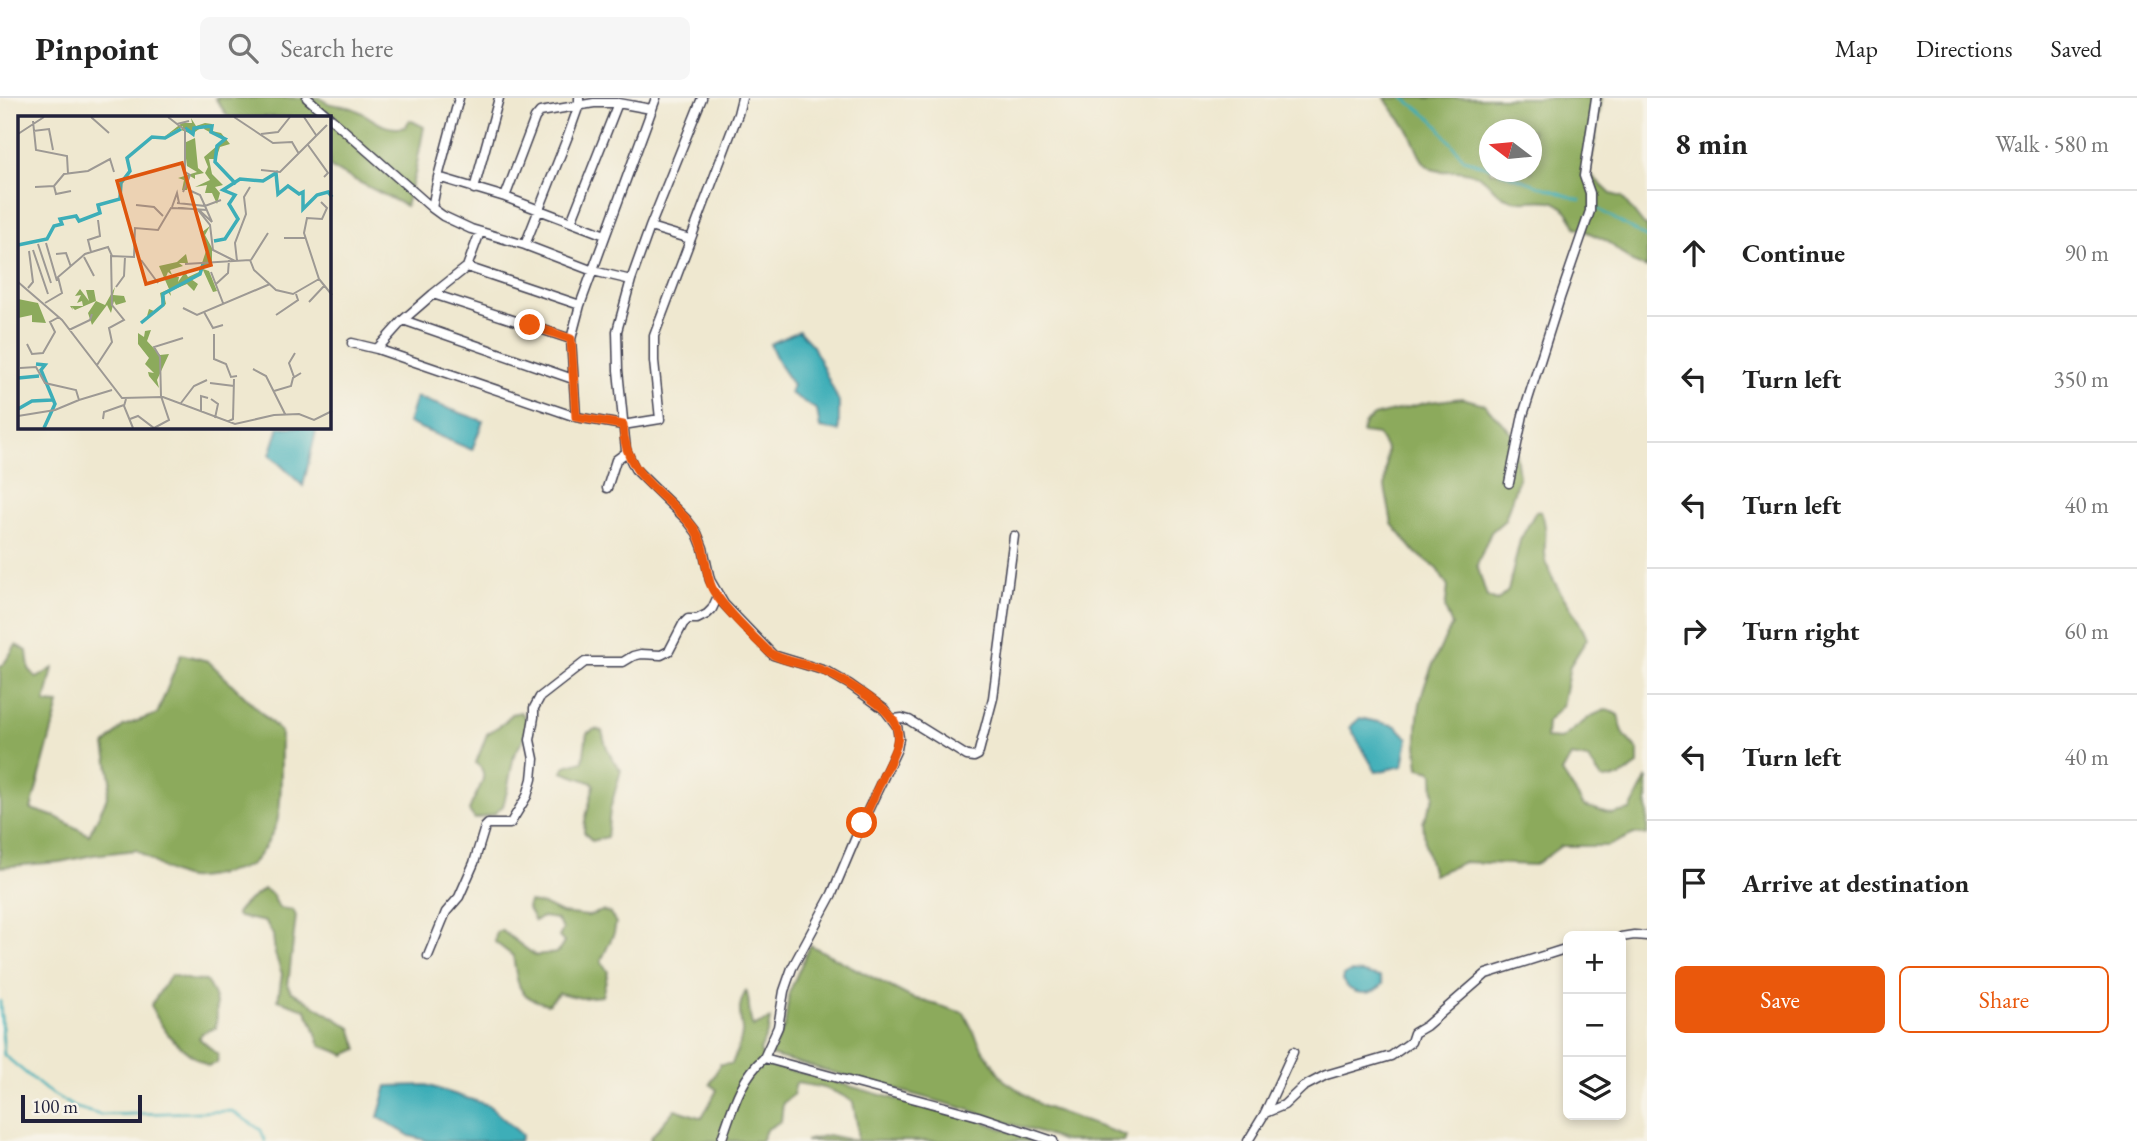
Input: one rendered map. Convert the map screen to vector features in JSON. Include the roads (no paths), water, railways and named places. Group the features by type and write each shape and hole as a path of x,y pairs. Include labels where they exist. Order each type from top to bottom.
{"street":[{"path":"307,98 328,116"},
{"path":"432,208 459,98"},
{"path":"474,189 499,98"},
{"path":"576,417 571,339 580,305 656,98"},
{"path":"702,98 631,280 616,338 627,452 640,475 697,533 710,580 718,596 773,655 836,677 876,702 894,719 898,732 897,749 832,894 792,968 784,991 778,1027 764,1058 742,1085 721,1141"},
{"path":"352,343 377,349 576,417 623,425 660,419 653,360 654,336 738,114 740,98"},
{"path":"1509,482 1527,402 1590,211 1590,193 1584,176 1596,98"},
{"path":"505,197 538,113 579,102 618,103 651,109"},
{"path":"525,245 579,102"},
{"path":"571,222 618,103"},
{"path":"331,119 432,208 460,225 525,245 593,271 631,280"},
{"path":"438,177 505,197 605,235"},
{"path":"650,227 690,239"},
{"path":"377,349 402,320 467,267 480,232"},
{"path":"467,267 580,305"},
{"path":"433,293 571,339"},
{"path":"402,320 573,379"},
{"path":"607,488 616,460 627,452"},
{"path":"894,719 909,720 967,756 978,755 993,698 1014,536"},
{"path":"428,956 446,912 459,897 474,863 485,827 488,824 510,824 527,796 534,759 530,740 534,708 540,697 585,662 623,662 641,654 661,655 669,651 683,624 706,614 712,609 718,596"},
{"path":"1626,936 1647,936"},
{"path":"1265,1113 1290,1100 1303,1087 1326,1075 1391,1056 1411,1042 1414,1033 1426,1026 1486,974 1563,950"},
{"path":"1248,1141 1265,1113 1293,1052"},
{"path":"764,1058 978,1116 1053,1141"}],"water":[{"path":"799,331 813,346 839,402 839,431 820,428 817,410 790,393 793,385 770,344"},
{"path":"416,397 483,421 472,450 408,423"},
{"path":"278,429 317,429 303,486 270,455"},
{"path":"1360,718 1396,726 1408,738 1403,766 1376,772 1350,727"},
{"path":"1350,972 1380,977 1383,984 1367,993 1356,992 1342,980 1343,976"},
{"path":"426,1085 488,1105 522,1135 520,1141 429,1141 410,1136 378,1117 387,1086"}],"waterway":[{"path":"1404,98 1433,120 1464,159 1479,164"},
{"path":"1529,182 1580,200"},
{"path":"1598,209 1647,238"},
{"path":"0,1001 4,1055 46,1090 74,1107 100,1115 232,1111 261,1130 265,1141"}]}
